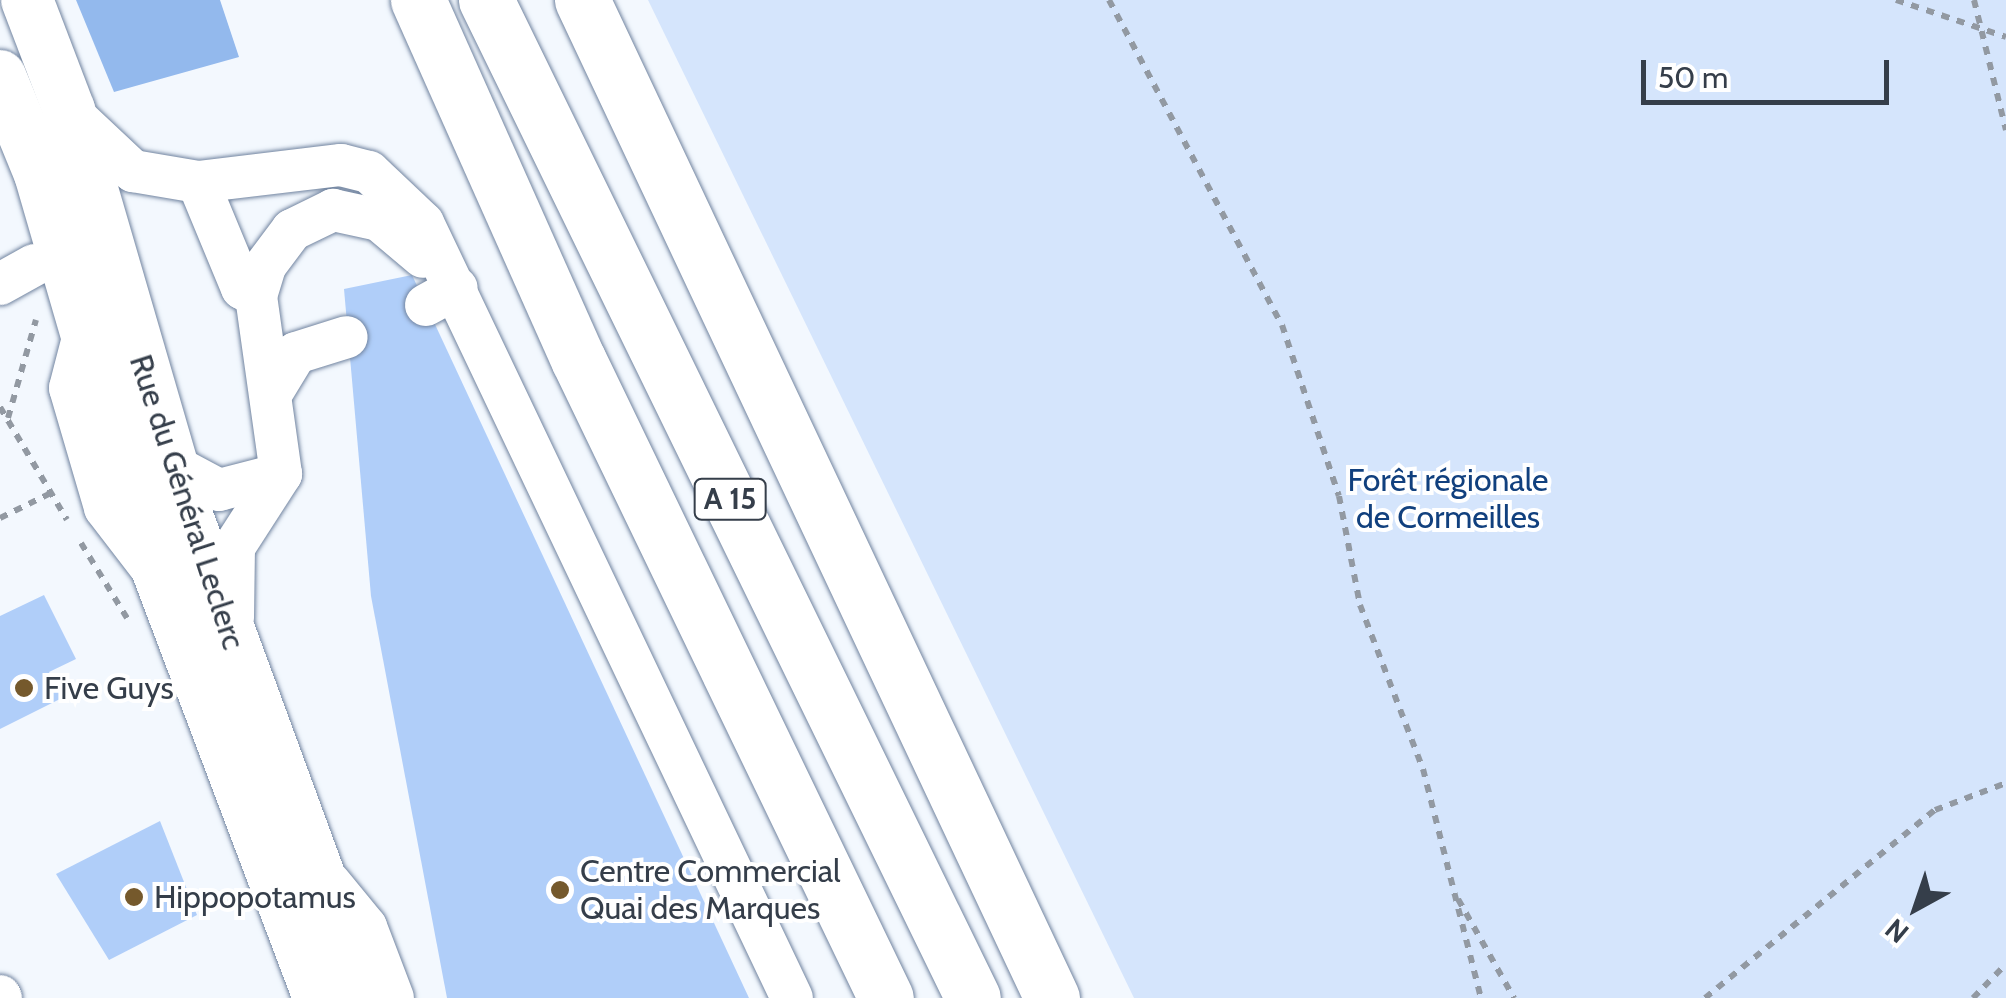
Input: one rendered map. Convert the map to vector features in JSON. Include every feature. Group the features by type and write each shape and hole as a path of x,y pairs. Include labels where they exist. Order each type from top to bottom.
{"highway":[{"path":"378,0 578,359"},
{"path":"418,0 578,359 886,998"},
{"name":"A 15","path":"486,0 973,998"},
{"name":"A 15","path":"582,0 1052,998"}],"main road":[{"name":"Rue du Général Leclerc","path":"27,0 69,110 174,472 236,654 364,998"},
{"name":"Rue du Général Leclerc","path":"0,76 85,330 106,413 166,588 319,998"}],"lane":[{"path":"69,110 133,170 198,182 315,163 369,172 423,223 441,297"},
{"path":"198,182 242,288 256,296"},
{"path":"236,654 231,557 281,474 274,389 256,296 278,242 334,210 379,220 441,297 792,998"},
{"path":"85,330 70,388 104,508 166,588"},
{"path":"274,389 296,353 347,337"},
{"path":"106,413 174,472 236,490 281,474"},
{"path":"320,876 347,894 393,998"}],"path":[{"path":"1109,0 1282,325 1481,998"},
{"path":"1896,0 2006,37"},
{"path":"1974,0 1976,26 2006,130"},
{"path":"8,419 35,336 17,274"},
{"path":"0,407 132,627"},
{"path":"0,518 51,492"},
{"path":"1705,998 1935,810 2006,783"},
{"path":"1452,890 1514,998"},
{"path":"1973,998 2006,964"}],"green space":[{"name":"Forêt régionale de Cormeilles","path":"648,0 2006,0 2006,998 1134,998"}],"water":[{"path":"76,0 220,0 239,57 114,92"}],"building":[{"path":"412,275 749,998 447,998 371,596 344,289"},
{"path":"44,595 76,659 49,672 62,698 0,729 0,616"},
{"path":"160,821 197,915 109,960 56,874"}],"place":[{"name":"Five Guys","path":"24,688"},
{"name":"Centre Commercial Quai des Marques","path":"560,890"},
{"name":"Hippopotamus","path":"134,897"}]}
